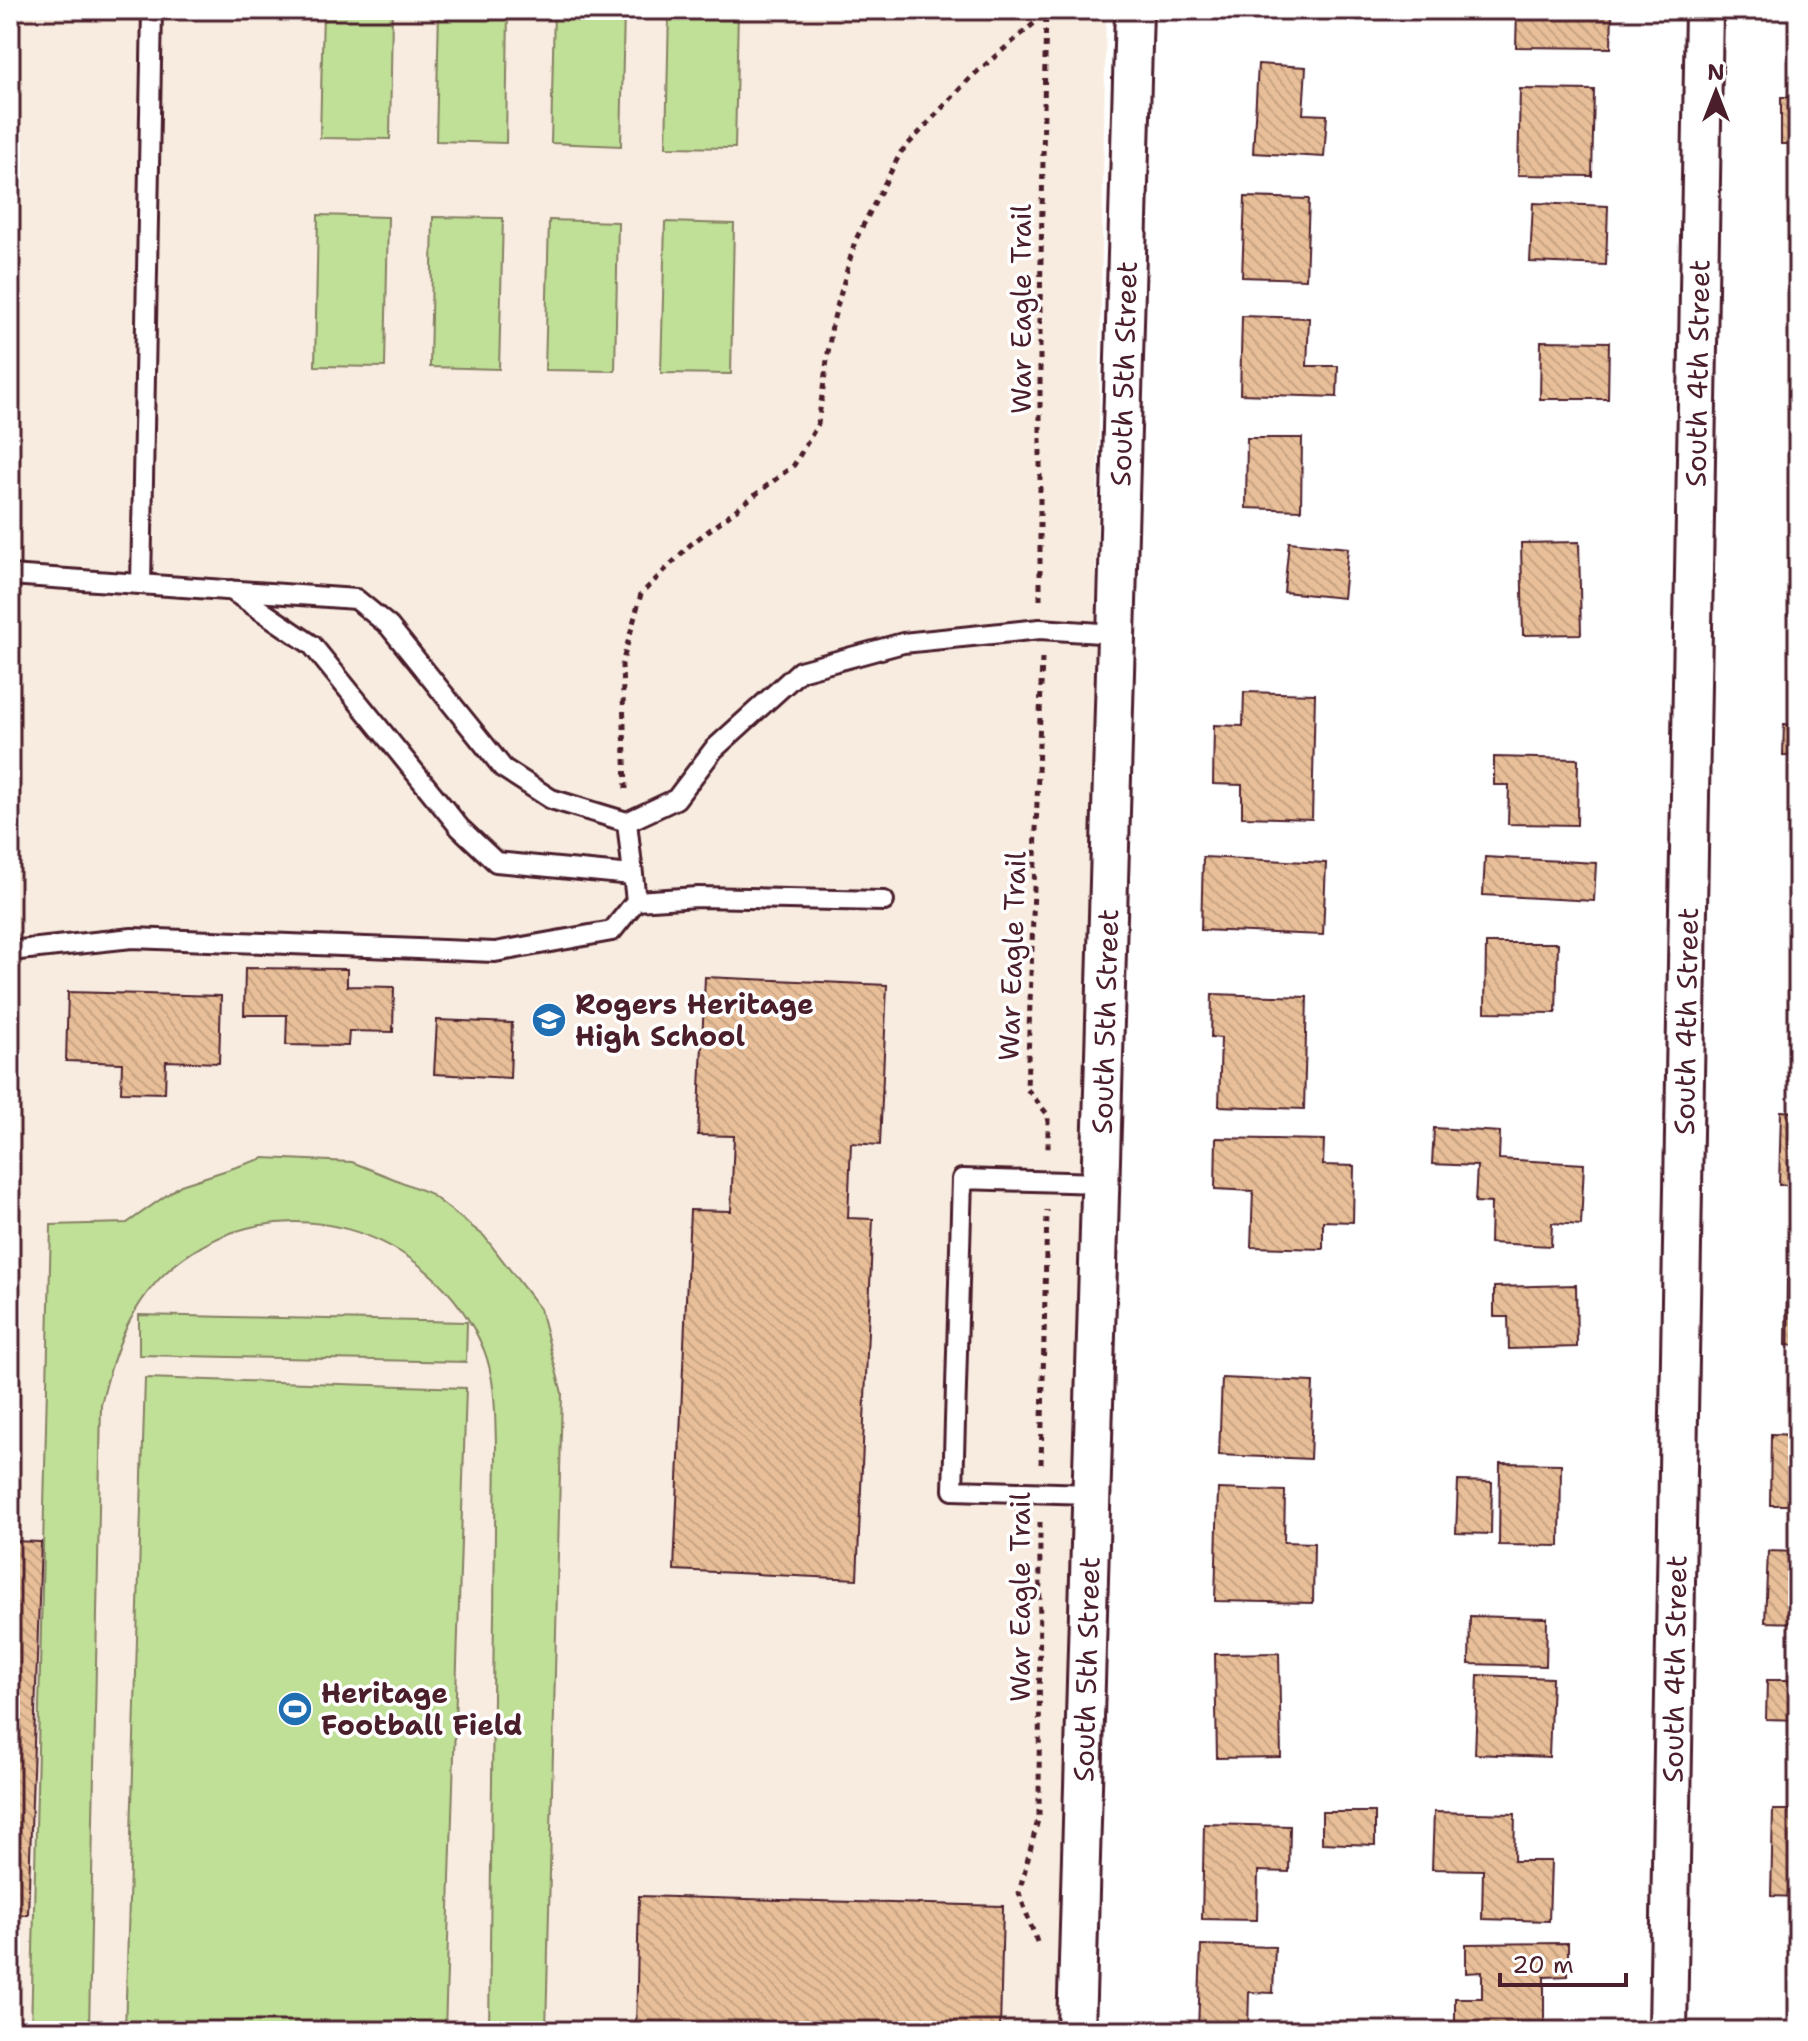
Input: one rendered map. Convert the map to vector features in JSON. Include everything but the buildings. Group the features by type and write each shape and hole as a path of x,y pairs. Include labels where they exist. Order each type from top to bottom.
{"street":[{"name":"South 5th Street","path":"1076,2031 1134,10"},
{"name":"South 4th Street","path":"1668,2031 1704,10"}],"lane":[{"path":"141,584 152,10"},
{"path":"10,575 356,599 389,626 503,768 551,799 627,822 676,799 714,749 800,671 903,643 1040,629 1115,634"},
{"path":"231,590 312,645 460,828 496,862 632,875"},
{"path":"10,951 132,938 495,952 612,931 636,901 627,822"},
{"path":"636,901 698,897 884,901"},
{"path":"1091,1494 953,1490 962,1179 1100,1183"}],"path":[{"name":"War Eagle Trail","path":"1038,1946 1019,1893 1039,1816 1040,1493 1048,1115 1027,1089 1043,679 1040,629 1040,308 1046,12"},
{"name":"War Eagle Trail","path":"627,822 622,664 641,594 690,545 794,465 818,424 832,325 855,241 901,152 971,77 1046,12"}],"shaded area":[{"name":"Rogers Heritage High School","path":"10,10 1106,10 1071,2031 10,2031"}],"green space":[{"path":"323,10 392,10 390,139 320,138"},
{"path":"439,10 508,10 506,143 436,141"},
{"path":"554,10 624,10 621,146 551,143"},
{"path":"669,10 738,10 735,148 666,147"},
{"path":"318,215 388,217 385,367 315,366"},
{"path":"433,217 503,218 499,369 430,367"},
{"path":"549,220 618,222 615,371 545,370"},
{"path":"665,222 734,224 731,374 661,373"},
{"path":"264,1158 352,1162 429,1193 484,1236 540,1309 562,1393 546,2031 489,2031 496,1446 494,1398 488,1362 460,1308 428,1273 391,1246 348,1229 303,1222 258,1226 213,1240 172,1267 157,1281 134,1313 111,1367 101,1405 89,2031 31,2031 51,1225 127,1223 181,1185"},
{"path":"139,1315 467,1322 466,1362 139,1355"},
{"name":"Heritage Football Field","path":"145,1378 466,1388 445,2031 125,2031"}],"place":[{"name":"Rogers Heritage High School","path":"549,1020"},
{"name":"Heritage Football Field","path":"295,1709"}]}
